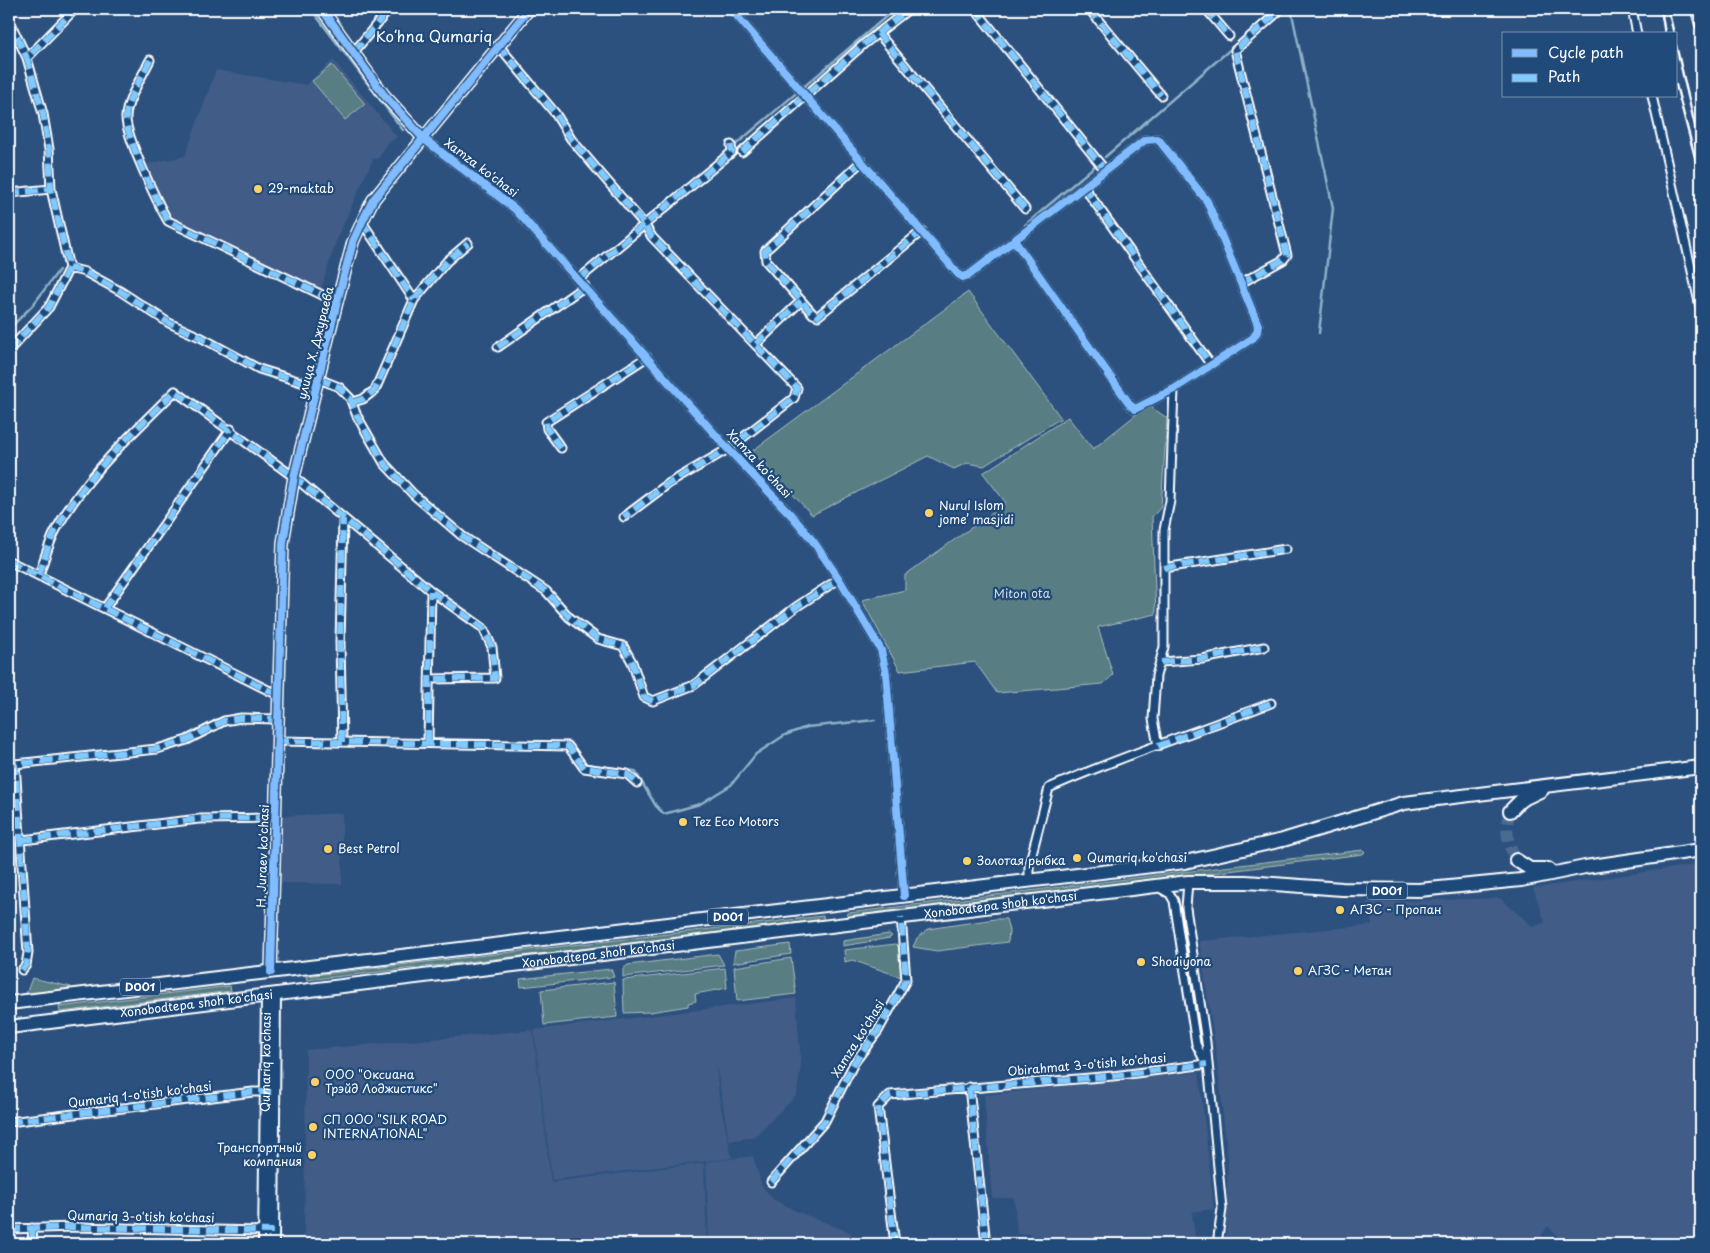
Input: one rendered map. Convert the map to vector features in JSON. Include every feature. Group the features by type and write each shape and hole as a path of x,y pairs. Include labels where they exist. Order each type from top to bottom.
{"highway":[{"name":"D001","path":"1561,784 1641,775 1701,765"},
{"name":"Xonobodtepa shoh ko'chasi","path":"9,1003 1185,862 1283,840 1404,803 1561,784"},
{"path":"1510,811 1528,796 1561,784"},
{"name":"D001","path":"1188,882 1246,882 1342,889 1419,890 1521,880 1585,867 1701,850"},
{"path":"1516,860 1526,868 1534,869 1585,867"},
{"name":"Xonobodtepa shoh ko'chasi","path":"9,1027 1188,882"},
{"path":"842,904 836,915 843,924"},
{"name":"Qumariq ko'chasi","path":"271,972 271,995"},
{"path":"36,1000 42,1005 44,1011 38,1023"}],"main road":[{"path":"1697,9 1701,23"}],"street":[{"path":"27,58 75,9"},
{"path":"322,9 384,95 424,139"},
{"path":"354,52 389,9"},
{"name":"улица Х. Джураева","path":"277,741 283,543 294,477 353,242 373,200 529,9"},
{"path":"731,9 922,232 963,277 969,275 1014,240 1084,187 1105,170 1145,140 1158,138 1207,202 1258,325 1258,332 1253,338 1174,390 1139,408 1131,406 1014,240"},
{"path":"742,152 878,33 909,9"},
{"path":"975,9 1105,170"},
{"path":"1089,9 1161,95"},
{"path":"1206,9 1229,36"},
{"path":"1632,9 1638,32"},
{"path":"1241,284 1283,260 1287,255 1235,50 1278,12"},
{"path":"9,20 27,58 43,114 49,148 50,189 69,268 49,307 9,350"},
{"path":"878,33 1025,209"},
{"path":"499,46 555,113 571,139 644,224 652,237 797,388 794,398 728,449 668,484 624,517"},
{"path":"150,60 128,108 126,124 156,200 168,221 337,302"},
{"path":"1652,98 1701,311"},
{"name":"Xamza ko'chasi","path":"424,139 515,209 728,449 792,516 813,541 839,579 881,650 886,673 904,896"},
{"path":"579,279 732,152 732,145"},
{"path":"862,162 765,250 766,261 813,314 818,316 823,314 922,232"},
{"path":"1084,187 1211,365"},
{"path":"9,193 50,189"},
{"path":"362,222 414,300"},
{"path":"353,402 363,399 375,390 414,300 447,261 468,244"},
{"path":"69,268 84,272 120,291 169,323 259,369 339,387 353,402 358,416 384,462 398,480 462,536 546,591 569,617 598,639 623,646 632,662 644,697 649,701 694,685 796,607 839,579"},
{"path":"498,347 585,286"},
{"path":"756,344 801,301"},
{"path":"562,448 547,429 546,422 646,357"},
{"path":"1158,746 1153,719 1156,676 1164,647 1164,530 1170,501 1174,390"},
{"path":"39,575 56,528 80,494 108,459 175,391 294,477 343,520 431,591 483,628 492,647 495,678 429,679"},
{"path":"105,608 230,429"},
{"path":"342,742 340,642 343,520"},
{"path":"1164,568 1286,549"},
{"path":"9,561 278,695"},
{"path":"428,742 431,591"},
{"path":"1161,662 1202,659 1264,647"},
{"path":"1029,881 1028,865 1049,788 1099,766 1271,704"},
{"path":"22,970 26,965 28,953 22,840 15,764 157,749 187,740 224,721 241,718 277,719"},
{"path":"277,741 428,742 568,746 584,768 627,774 637,783"},
{"name":"H. Juraev ko'chasi","path":"271,972 277,741"},
{"path":"22,840 199,819 276,818"},
{"path":"1188,882 1186,908 1206,1042 1222,1209 1217,1244"},
{"path":"1154,886 1163,889 1174,900 1196,1044 1207,1064"},
{"name":"Xamza ko'chasi","path":"771,1182 825,1121 854,1063 878,1031 906,980 901,917"},
{"name":"Qumariq ko'chasi","path":"271,995 269,1231 273,1244"},
{"name":"Obirahmat 3-o'tish ko'chasi","path":"895,1244 878,1107 890,1096 968,1087 1113,1076 1207,1064"},
{"path":"968,1087 986,1244"},
{"name":"Qumariq 1-o'tish ko'chasi","path":"9,1122 270,1092"},
{"path":"32,1228 33,1244"},
{"name":"Qumariq 3-o'tish ko'chasi","path":"9,1229 269,1231"},
{"name":"Qumariq ko'chasi","path":"264,1244 269,1231"}],"shaded area":[{"name":"29-maktab","path":"333,60 397,137 387,144 378,159 373,159 338,236 320,292 272,270 172,218 167,213 147,164 185,156 216,70 306,85"},
{"path":"342,813 342,884 280,883 283,816"},
{"path":"1701,864 1701,1244 1564,1244 1548,1226 1536,1244 1226,1244 1228,1160 1216,1052 1199,941 1372,925 1367,902 1500,898 1533,927 1545,922 1533,888"},
{"path":"796,998 801,1064 797,1095 754,1137 729,1141 716,1063 719,1098 732,1158 552,1180 534,1030"},
{"path":"533,1030 551,1182 704,1163 707,1244 304,1244 306,1050"},
{"path":"1199,1072 1214,1209 1192,1212 1196,1244 1037,1244 1029,1234 1017,1234 1014,1198 992,1198 984,1095"},
{"path":"753,1156 762,1186 773,1199 796,1211 852,1233 844,1244 709,1244 706,1162"}],"green space":[{"path":"332,65 365,104 345,120 312,81"},
{"path":"968,292 1061,418 984,466 967,463 954,469 928,456 812,515 752,451"},
{"name":"Miton ota","path":"1148,405 1167,418 1161,507 1152,517 1156,614 1098,627 1113,675 1103,684 997,693 975,662 900,671 862,600 905,590 905,575 1006,503 983,473 1068,417 1093,449"},
{"path":"1363,850 1365,852 1363,854 849,919 847,916 848,913"},
{"path":"823,916 824,922 307,980 306,976"},
{"path":"1006,919 1009,931 1008,942 937,951 913,947 917,938 928,929"},
{"path":"889,934 892,936 890,938 843,946 843,941"},
{"path":"790,944 791,954 733,963 735,951"},
{"path":"896,944 899,947 901,977 852,960 845,962 844,950"},
{"path":"718,954 724,965 623,977 623,969 628,965"},
{"path":"791,958 796,994 737,1001 734,967"},
{"path":"725,968 727,988 695,994 696,1001 688,1003 688,1006 650,1012 624,1013 623,980"},
{"path":"611,969 614,977 521,987 520,979"},
{"path":"32,978 71,987 71,989 26,994"},
{"path":"614,982 617,1017 544,1025 541,990"},
{"path":"230,986 231,991 60,1012 59,1007"}],"waterway":[{"path":"311,9 403,130"},
{"path":"733,147 895,9"},
{"path":"1291,9 1333,208 1319,333"},
{"path":"1105,157 1233,47"},
{"path":"1025,225 1096,165"},
{"path":"9,329 33,305 59,270"},
{"path":"586,764 635,771 656,806 664,814 700,804 731,785 756,754 785,735 807,727 875,720"}],"tunnel":[{"path":"1510,811 1507,824 1508,836 1516,860"}],"railway":[{"path":"1661,9 1665,32"},
{"path":"1668,9 1674,32"},
{"path":"1678,53 1701,151"},
{"path":"1678,93 1701,180"}],"marked path":[{"path":"9,350 49,307 69,268 51,189 49,149 43,114 27,58 75,9"},
{"path":"354,52 389,9"},
{"path":"742,152 864,44 909,9"},
{"path":"975,9 1105,170"},
{"path":"1089,9 1161,95"},
{"path":"1206,9 1229,36"},
{"path":"1241,283 1283,260 1287,255 1235,50 1278,12"},
{"path":"9,20 27,58"},
{"path":"878,33 1025,209"},
{"path":"499,46 555,113 571,139 644,224 652,237 797,388 794,398 728,449 668,484 624,517"},
{"path":"150,60 129,103 126,117 127,126 136,153 168,221 337,302"},
{"path":"579,279 732,152 731,145"},
{"path":"862,161 765,251 766,261 813,314 818,316 922,231"},
{"path":"1084,187 1211,365"},
{"path":"9,193 51,189"},
{"path":"362,222 414,300"},
{"path":"353,402 363,399 375,390 414,300 447,261 468,243"},
{"path":"69,268 85,272 120,291 169,323 202,338 259,369 317,387"},
{"path":"498,347 585,286"},
{"path":"756,344 801,301"},
{"path":"561,448 547,429 546,422 647,357"},
{"path":"319,379 339,387 350,398 357,416 384,463 413,494 462,536 546,591 569,617 598,639 623,646 632,662 644,697 653,701 694,685 796,607 839,579"},
{"path":"39,575 54,533 82,490 111,455 175,391 294,477 431,591 483,628 492,647 495,678 429,679"},
{"path":"105,608 231,429"},
{"path":"342,742 340,642 343,519"},
{"path":"1164,568 1286,549"},
{"path":"9,561 278,695"},
{"path":"428,742 431,591"},
{"path":"1161,662 1202,659 1264,647"},
{"path":"1158,746 1271,703"},
{"path":"22,970 26,965 28,953 15,764 157,749 187,740 224,721 241,718 277,719"},
{"path":"277,741 568,746 584,768 627,774 637,783"},
{"path":"22,840 199,819 276,818"},
{"path":"771,1182 825,1121 854,1063 878,1031 906,980 901,917"},
{"path":"895,1244 878,1107 890,1095 1113,1076 1207,1064"},
{"path":"969,1087 986,1244"},
{"path":"9,1122 253,1092 274,1092"},
{"path":"9,1229 74,1227 273,1231"},
{"path":"32,1228 33,1244"}],"cycle path":[{"path":"322,9 384,95 424,139 515,209 728,449 792,516 813,541 839,579 881,650 886,673 904,896"},
{"path":"271,972 283,543 294,477 353,242 373,200 529,9"},
{"path":"731,9 958,274 963,277 969,275 1145,140 1158,139 1207,201 1258,325 1257,332 1253,338 1174,389 1135,409 1131,406 1014,240"}],"place":[{"name":"29-maktab","path":"258,189"},
{"name":"Nurul Islom jome’ masjidi","path":"929,513"},
{"name":"Tez Eco Motors","path":"683,822"},
{"name":"Best Petrol","path":"328,849"},
{"name":"Qumariq ko'chasi","path":"1077,858"},
{"name":"Золотая рыбка","path":"967,861"},
{"name":"АГЗС - Пропан","path":"1340,910"},
{"name":"Shodiyona","path":"1141,962"},
{"name":"АГЗС - Метан","path":"1298,971"},
{"name":"ООО \"Оксиана Трэйд Лоджистикс\"","path":"315,1082"},
{"name":"СП ООО \"SILK ROAD INTERNATIONAL\"","path":"313,1127"},
{"name":"Транспортный компания","path":"312,1155"}],"district":[{"name":"Koʻhna Qumariq","path":"434,37"}]}
